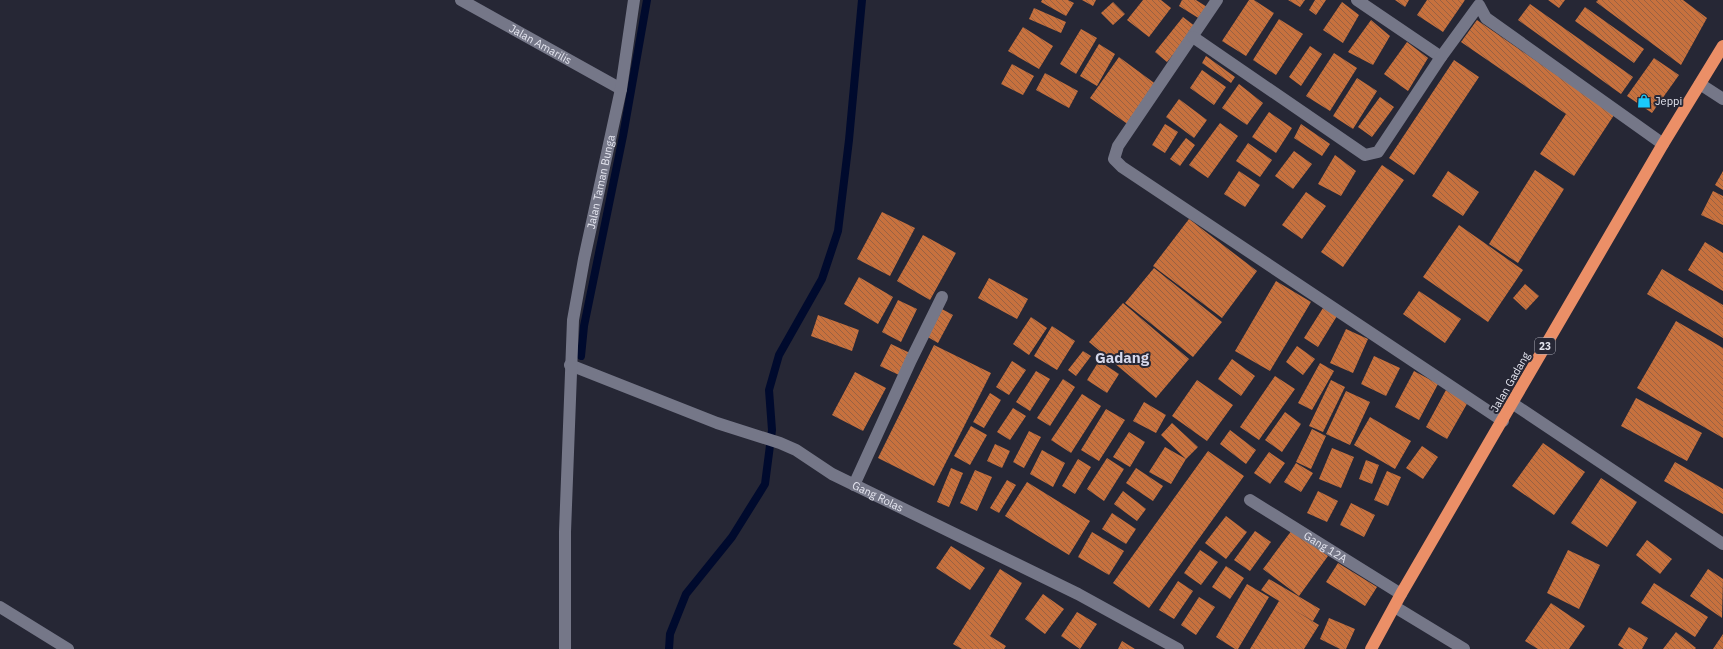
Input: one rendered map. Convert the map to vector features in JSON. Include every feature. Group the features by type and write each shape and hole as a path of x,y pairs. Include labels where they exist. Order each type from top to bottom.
{"highway":[{"name":"Jalan Gadang","path":"1371,649 1401,594 1663,144 1723,46"}],"street":[{"name":"Jalan Amarilis","path":"461,0 621,89"},
{"name":"Jalan Taman Bunga","path":"565,649 565,532 570,365 573,320 621,89 634,0"},
{"path":"1217,0 1118,146 1114,158 1122,167 1503,421"},
{"path":"1357,0 1441,57"},
{"path":"1192,37 1365,156 1378,152 1478,2 1486,18 1663,144"},
{"path":"1700,84 1723,99"},
{"path":"854,485 942,296"},
{"name":"Gang Rolas","path":"570,365 717,423 762,436 796,450 832,474 1078,594 1178,649"},
{"path":"1512,403 1723,544"},
{"name":"Gang 12A","path":"1250,500 1401,594"},
{"path":"1395,606 1464,649"},
{"path":"0,607 68,649"}],"building":[{"path":"1042,0 1068,0 1074,3 1066,16 1041,2"},
{"path":"1082,0 1096,0 1093,6"},
{"path":"1143,0 1161,0 1171,8 1149,37 1127,20"},
{"path":"1182,0 1196,0 1207,7 1200,19 1179,6"},
{"path":"1249,0 1254,0 1274,13 1246,56 1222,41"},
{"path":"1288,0 1305,0 1300,7"},
{"path":"1315,0 1326,0 1316,15 1309,10"},
{"path":"1395,0 1409,0 1405,7"},
{"path":"1427,0 1465,0 1443,32 1417,15"},
{"path":"1548,0 1565,0 1559,8"},
{"path":"1598,0 1683,0 1707,18 1681,65 1596,2"},
{"path":"1113,2 1125,14 1113,25 1101,13"},
{"path":"1342,2 1359,15 1343,43 1323,30"},
{"path":"1530,4 1633,77 1621,94 1518,20"},
{"path":"1585,7 1644,49 1634,63 1575,21"},
{"path":"1034,8 1066,22 1061,33 1029,19"},
{"path":"1183,17 1196,27 1167,62 1155,52"},
{"path":"1279,19 1303,34 1276,75 1253,60"},
{"path":"1371,20 1390,36 1373,65 1348,52"},
{"path":"1477,20 1614,115 1574,176 1540,154 1566,114 1461,42"},
{"path":"1023,27 1053,46 1039,69 1008,51"},
{"path":"1081,29 1097,38 1076,74 1060,64"},
{"path":"1407,42 1428,58 1408,91 1384,74"},
{"path":"1099,44 1115,54 1097,86 1080,76"},
{"path":"1310,46 1322,54 1301,86 1289,77"},
{"path":"1334,53 1357,68 1330,111 1306,96"},
{"path":"1206,56 1235,77 1231,83 1202,63"},
{"path":"1119,57 1157,85 1129,125 1090,98"},
{"path":"1654,58 1679,75 1652,113 1627,96"},
{"path":"1454,60 1479,77 1414,175 1389,158"},
{"path":"1012,64 1034,76 1023,95 1001,84"},
{"path":"1202,70 1226,87 1214,105 1190,88"},
{"path":"1045,73 1078,91 1069,108 1036,90"},
{"path":"1357,78 1377,91 1353,129 1333,116"},
{"path":"1239,84 1263,103 1247,125 1222,108"},
{"path":"1380,97 1394,107 1372,137 1358,127"},
{"path":"1179,99 1207,120 1194,138 1166,117"},
{"path":"1269,112 1292,128 1276,153 1252,137"},
{"path":"1220,123 1238,136 1208,178 1189,165"},
{"path":"1165,124 1178,132 1165,153 1152,145"},
{"path":"1301,124 1330,144 1322,156 1294,138"},
{"path":"1186,138 1195,145 1180,166 1170,159"},
{"path":"1248,143 1272,160 1260,177 1236,161"},
{"path":"1294,151 1312,164 1293,189 1275,176"},
{"path":"1335,155 1356,171 1341,196 1318,184"},
{"path":"1382,165 1404,180 1343,267 1321,252"},
{"path":"1535,170 1564,189 1518,263 1489,244"},
{"path":"1239,171 1260,185 1245,207 1224,194"},
{"path":"1448,171 1479,192 1463,216 1432,196"},
{"path":"1723,171 1723,190 1715,185"},
{"path":"1713,191 1723,196 1723,225 1701,215"},
{"path":"1306,192 1326,206 1302,239 1282,225"},
{"path":"882,212 915,228 890,276 857,259"},
{"path":"1189,219 1257,271 1222,318 1153,266"},
{"path":"1459,225 1523,270 1488,322 1423,277"},
{"path":"923,235 956,253 930,300 897,281"},
{"path":"1705,242 1723,253 1723,291 1688,270"},
{"path":"1154,268 1222,322 1193,357 1125,303"},
{"path":"1662,269 1723,305 1723,338 1647,294"},
{"path":"859,277 893,297 878,324 844,304"},
{"path":"989,278 1028,299 1017,319 978,298"},
{"path":"1276,281 1311,302 1270,371 1235,351"},
{"path":"1525,284 1539,296 1526,310 1513,298"},
{"path":"1419,291 1461,319 1445,343 1403,314"},
{"path":"898,300 917,309 901,342 882,332"},
{"path":"1123,303 1189,359 1156,398 1089,342"},
{"path":"940,308 953,315 938,343 926,336"},
{"path":"1323,308 1337,316 1318,347 1304,338"},
{"path":"818,315 859,330 852,351 811,336"},
{"path":"1031,317 1047,328 1029,355 1013,344"},
{"path":"1676,321 1723,348 1723,438 1637,388"},
{"path":"1052,326 1075,341 1057,370 1034,356"},
{"path":"1346,329 1368,339 1353,373 1330,363"},
{"path":"891,344 910,353 899,375 880,366"},
{"path":"934,345 991,373 934,486 878,458"},
{"path":"1297,346 1315,359 1303,375 1286,362"},
{"path":"1083,351 1091,356 1076,376 1068,370"},
{"path":"1374,356 1400,368 1386,396 1361,384"},
{"path":"1232,359 1255,376 1241,396 1218,379"},
{"path":"1012,361 1026,370 1009,395 996,387"},
{"path":"1099,361 1119,374 1107,393 1087,380"},
{"path":"1320,363 1334,371 1312,410 1298,403"},
{"path":"1036,371 1050,379 1030,411 1016,402"},
{"path":"1414,371 1438,384 1419,420 1395,407"},
{"path":"855,372 886,388 863,431 832,415"},
{"path":"1275,376 1295,389 1259,440 1240,427"},
{"path":"1063,379 1075,387 1050,426 1037,418"},
{"path":"1197,380 1233,405 1207,441 1172,416"},
{"path":"1331,380 1345,387 1323,432 1309,426"},
{"path":"1446,390 1468,402 1447,439 1426,427"},
{"path":"1346,391 1370,402 1350,445 1326,434"},
{"path":"990,393 1001,400 984,428 973,422"},
{"path":"1082,394 1101,406 1071,453 1051,440"},
{"path":"1636,398 1702,433 1687,461 1621,426"},
{"path":"1144,402 1166,415 1156,433 1133,421"},
{"path":"1013,408 1026,416 1010,440 997,432"},
{"path":"1106,409 1125,420 1099,461 1081,450"},
{"path":"1285,412 1301,424 1282,452 1265,440"},
{"path":"1370,417 1411,441 1395,469 1354,445"},
{"path":"1172,423 1198,447 1186,459 1161,435"},
{"path":"971,426 987,435 970,465 954,456"},
{"path":"1312,429 1326,436 1311,469 1296,462"},
{"path":"1230,430 1256,450 1246,464 1220,444"},
{"path":"1029,431 1041,437 1024,468 1013,462"},
{"path":"1129,432 1145,442 1130,467 1113,457"},
{"path":"1543,443 1585,472 1554,515 1512,486"},
{"path":"995,444 1010,451 1002,468 987,461"},
{"path":"1422,446 1438,457 1423,479 1406,468"},
{"path":"1165,447 1186,459 1171,484 1149,472"},
{"path":"1332,448 1354,457 1341,488 1319,479"},
{"path":"1042,450 1065,463 1053,487 1030,474"},
{"path":"1208,451 1244,476 1149,608 1113,583"},
{"path":"1269,452 1285,463 1270,484 1254,473"},
{"path":"1107,458 1124,469 1104,501 1087,489"},
{"path":"1078,459 1091,467 1075,494 1062,486"},
{"path":"1366,460 1379,465 1372,484 1359,479"},
{"path":"1675,462 1723,489 1723,514 1664,481"},
{"path":"1296,463 1313,473 1301,492 1284,482"},
{"path":"951,468 963,473 949,507 937,502"},
{"path":"1136,468 1163,486 1153,501 1126,483"},
{"path":"975,470 992,477 977,511 960,503"},
{"path":"1387,471 1401,477 1388,506 1374,500"},
{"path":"1601,478 1637,502 1607,547 1571,523"},
{"path":"1007,480 1016,485 999,513 990,508"},
{"path":"1027,482 1090,521 1069,555 1005,516"},
{"path":"1123,491 1146,509 1137,521 1114,504"},
{"path":"1318,491 1338,501 1327,522 1307,513"},
{"path":"1351,503 1375,515 1364,537 1340,525"},
{"path":"1112,513 1136,529 1126,544 1102,529"},
{"path":"1226,516 1247,532 1226,559 1205,543"},
{"path":"1292,530 1328,556 1299,596 1263,569"},
{"path":"1255,531 1271,542 1250,571 1234,560"},
{"path":"1092,532 1124,551 1109,575 1078,557"},
{"path":"1647,540 1672,559 1660,574 1636,555"},
{"path":"951,546 985,568 970,590 936,568"},
{"path":"1200,550 1218,562 1201,585 1184,573"},
{"path":"1568,550 1600,565 1579,609 1547,593"},
{"path":"1338,563 1377,587 1365,606 1326,582"},
{"path":"1226,566 1244,578 1230,599 1212,587"},
{"path":"1000,569 1022,583 990,636 1006,646 1004,649 962,649 953,644"},
{"path":"1708,569 1723,579 1722,618 1690,596"},
{"path":"1269,579 1320,609 1313,621 1289,607 1319,625 1304,649 1250,649 1279,601 1261,590"},
{"path":"1178,581 1193,591 1174,619 1159,610"},
{"path":"1654,583 1708,617 1695,637 1641,603"},
{"path":"1247,584 1269,597 1238,649 1235,649 1216,637"},
{"path":"1043,594 1064,609 1045,634 1025,619"},
{"path":"1199,597 1215,607 1196,635 1181,625"},
{"path":"1551,603 1585,626 1569,649 1538,649 1525,641"},
{"path":"1077,612 1097,624 1080,649 1061,636"},
{"path":"1329,618 1355,629 1346,649 1340,649 1320,639"},
{"path":"1629,627 1648,638 1642,649 1624,649 1618,645"},
{"path":"1676,632 1696,648 1663,649"},
{"path":"1723,634 1723,649 1713,649"},
{"path":"1122,641 1135,649 1118,649"}],"waterway":[{"path":"581,356 584,326 623,136 647,0"},
{"path":"669,649 670,634 686,594 732,537 765,484 772,430 769,390 779,355 822,279 838,231 849,140 862,0"}],"place":[{"name":"Jeppi","path":"1644,101"}],"district":[{"name":"Gadang","path":"1122,358"}]}
